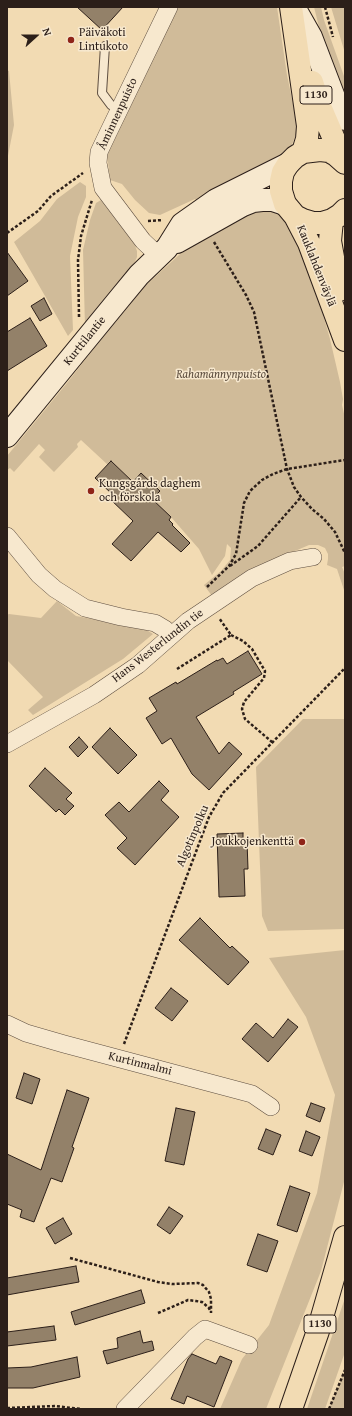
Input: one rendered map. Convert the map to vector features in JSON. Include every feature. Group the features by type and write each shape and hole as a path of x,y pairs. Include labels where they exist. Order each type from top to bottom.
{"main road":[{"name":"1130","path":"290,210 281,191 281,181 283,172 296,158 307,139 308,126 291,7"},
{"name":"1130","path":"295,29 319,104 344,162"},
{"name":"1130","path":"296,158 316,150 329,151 344,162"},
{"path":"290,210 303,220 313,223 322,223 338,215"},
{"name":"Kauklahdenväylä","path":"290,210 309,243 345,340"},
{"name":"Kauklahdenväylä","path":"338,215 330,241 345,331"},
{"name":"1130","path":"291,1409 318,1331 345,1237"}],"street":[{"name":"Åminnenpuisto","path":"163,252 143,241 103,188 98,163 99,152 169,7"},
{"path":"294,7 311,37 337,105 345,119"},
{"name":"Kurttilantie","path":"7,436 72,349 163,252 182,224 195,213 216,200 296,158"},
{"name":"Kurttilantie","path":"163,252 204,226 253,201 273,200 290,210"},
{"path":"7,536 39,575 55,589 85,608 121,618 155,623 165,629 170,636"},
{"name":"Hans Westerlundin tie","path":"7,744 94,695 138,665 188,621 252,578 290,561 313,557"},
{"name":"Kurtinmalmi","path":"7,1024 26,1033 64,1044 252,1094 271,1107"},
{"path":"125,1409 195,1337 205,1329 249,1345"}],"lane":[{"path":"104,46 102,93 111,105 119,111"}],"path":[{"path":"325,7 328,24 335,44"},
{"path":"7,233 38,211 51,196 87,171"},
{"path":"80,322 78,260 81,236 93,197"},
{"path":"144,220 151,221 166,219"},
{"path":"204,226 246,295 254,312 287,469 294,487 301,497 335,532 345,553"},
{"path":"229,566 236,554 244,503 250,491 262,480 287,469 345,460"},
{"path":"207,588 229,566 258,546 301,497"},
{"path":"218,616 231,635 243,641 252,649 265,671 264,678 244,702 242,709 245,719 272,742"},
{"path":"177,669 231,635"},
{"name":"Algotinpolku","path":"121,1051 209,817 223,793 345,668"},
{"path":"70,1258 158,1282 172,1284 203,1284 209,1292 211,1299 211,1317 205,1329"},
{"path":"158,1313 188,1300 196,1300 202,1302 209,1308 211,1313"},
{"path":"329,1409 345,1370"},
{"path":"7,1408 55,1406 82,1409"}],"green space":[{"path":"177,7 277,7 297,132 291,147 282,155 198,203 195,199 160,215 149,213 135,200 122,184 110,180 107,153"},
{"path":"314,7 321,7 324,20 345,79 345,98 319,27"},
{"path":"331,7 345,7 345,53 341,40"},
{"path":"7,70 9,71 14,125 7,161"},
{"path":"80,182 86,186 86,197 78,217 70,256 73,330 68,336 14,242 40,221 57,199"},
{"path":"101,200 134,243 137,251 137,257 133,266 85,327 83,250 90,220 96,203"},
{"name":"Rahamännynpuisto","path":"261,207 284,214 312,276 330,339 340,382 345,418 345,566 342,567 345,574 345,593 337,569 327,565 328,554 325,548 318,545 309,545 288,554 212,596 204,585 221,571 230,560 231,548 227,544 225,556 212,575 199,549 171,517 152,499 160,490 141,473 133,481 111,461 108,465 81,440 77,444 78,447 54,472 39,457 45,450 39,444 14,472 10,468 7,470 7,456 116,320 146,285 179,255 204,236"},
{"path":"57,601 76,616 145,629 153,634 123,659 33,715 28,710 43,697 7,660 7,615 41,618"},
{"name":"Joukkojenkenttä","path":"303,719 345,719 345,929 268,931 262,916 256,767"},
{"path":"345,950 345,1178 321,1271 266,1409 220,1409 242,1359 269,1325 317,1193 335,1095 306,1017 269,958"},
{"path":"345,1298 345,1352 325,1409 307,1409"},
{"path":"345,1370 345,1409 329,1409"}],"building":[{"path":"77,7 123,7 102,30"},
{"path":"7,252 28,281 7,296"},
{"path":"44,298 52,314 40,321 31,306"},
{"path":"30,318 47,346 7,371 7,332"},
{"path":"111,461 133,482 141,473 160,491 152,499 171,517 169,520 173,524 172,525 190,543 181,552 158,532 131,561 112,544 133,521 109,498 112,494 95,478"},
{"path":"248,651 262,674 233,692 234,694 196,717 219,754 229,742 242,754 209,790 192,774 171,738 162,744 146,718 157,711 149,698 176,682 177,684 217,660 223,658 227,664"},
{"path":"110,728 137,755 118,774 92,747"},
{"path":"79,737 88,747 78,757 69,747"},
{"path":"45,768 72,793 66,799 74,806 65,815 59,809 56,812 29,786"},
{"path":"159,781 169,791 161,800 179,817 135,865 117,848 127,838 105,815 119,802 129,812"},
{"path":"243,833 243,842 247,841 248,869 244,869 245,896 219,897 217,834"},
{"path":"200,918 230,948 232,946 249,962 228,985 179,940"},
{"path":"171,988 188,1001 172,1021 155,1008"},
{"path":"288,1019 298,1027 268,1062 242,1039 256,1023 273,1038"},
{"path":"24,1073 40,1079 32,1104 16,1098"},
{"path":"67,1090 89,1098 62,1182 51,1178 34,1222 20,1217 22,1210 7,1204 7,1154 41,1170"},
{"path":"311,1103 325,1108 320,1122 306,1116"},
{"path":"176,1108 195,1112 184,1165 165,1161"},
{"path":"266,1129 281,1135 273,1155 258,1149"},
{"path":"306,1131 320,1137 312,1156 299,1151"},
{"path":"290,1186 310,1193 297,1232 277,1225"},
{"path":"169,1207 183,1216 170,1234 157,1225"},
{"path":"63,1218 72,1234 55,1244 46,1228"},
{"path":"258,1234 278,1241 267,1272 247,1265"},
{"path":"76,1266 79,1282 7,1295 7,1278"},
{"path":"141,1290 145,1303 75,1325 71,1312"},
{"path":"54,1326 56,1340 7,1346 7,1332"},
{"path":"140,1331 143,1343 152,1341 154,1350 107,1364 103,1351 118,1348 117,1338"},
{"path":"192,1354 216,1364 220,1356 232,1361 214,1407 187,1396 184,1404 171,1399 188,1359"},
{"path":"77,1357 80,1377 33,1388 7,1388 7,1368 31,1367"}],"place":[{"name":"Päiväkoti Lintukoto","path":"71,40"},
{"name":"Kungsgårds daghem och förskola","path":"91,491"},
{"name":"Joukkojenkenttä","path":"302,842"}]}
